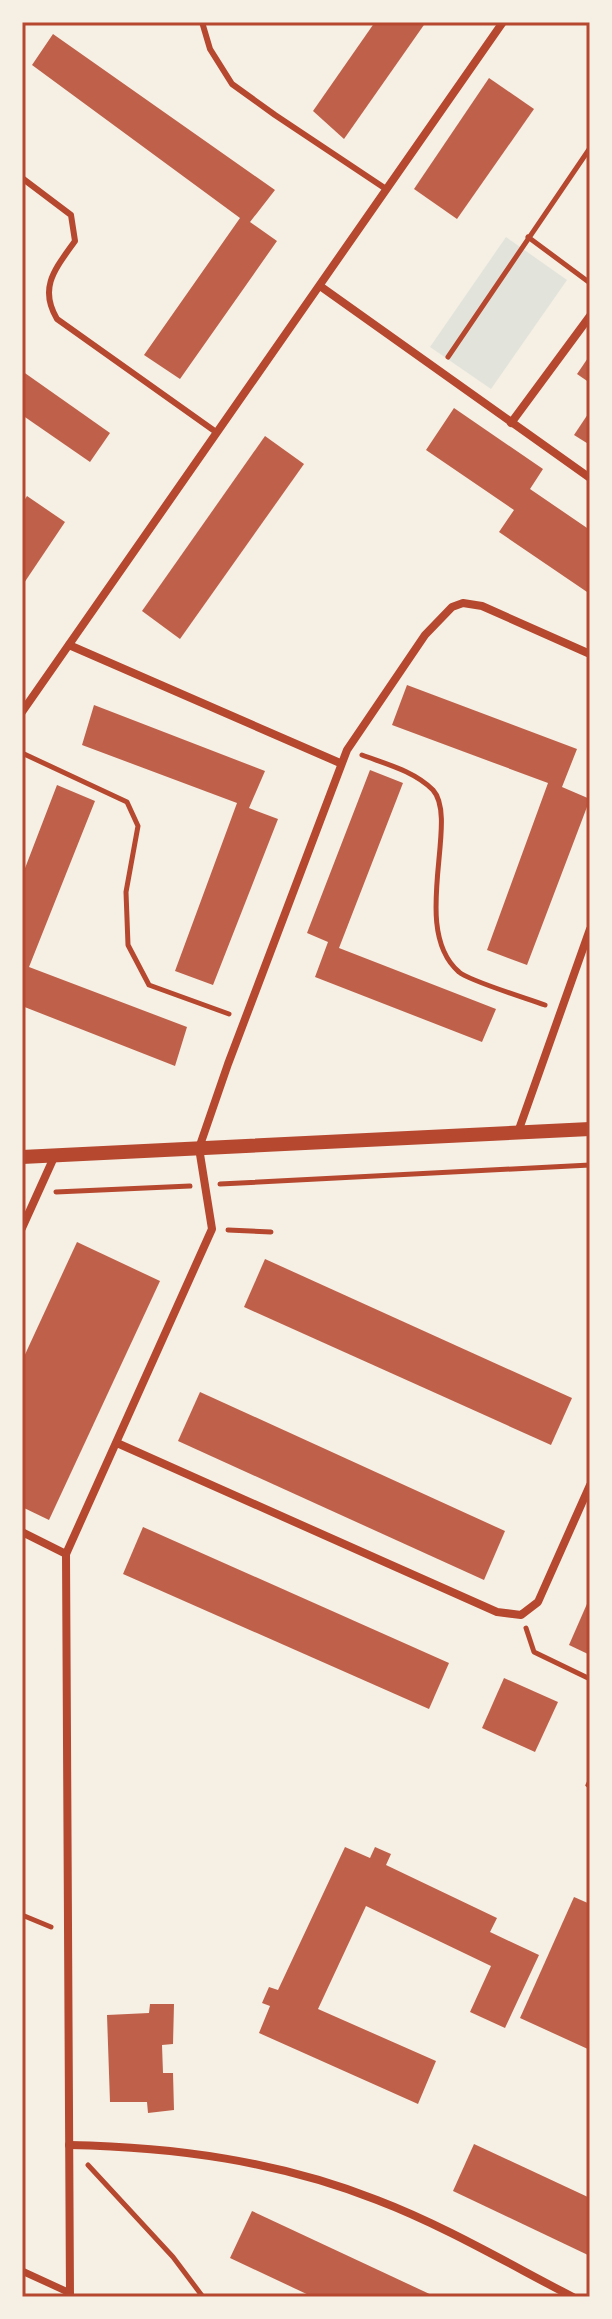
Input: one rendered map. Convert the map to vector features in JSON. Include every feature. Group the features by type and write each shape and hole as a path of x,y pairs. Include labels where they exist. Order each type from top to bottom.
{"street":[{"path":"22,712 503,22"},
{"path":"320,286 590,478"},
{"path":"511,423 590,316"},
{"path":"22,2271 70,2295 66,1554 212,1229 199,1148 340,763 425,635 452,607 463,603 482,606 590,654"},
{"path":"69,645 340,763"},
{"path":"518,1132 590,929"},
{"path":"22,1157 590,1129"},
{"path":"22,1228 55,1155"},
{"path":"117,1443 497,1612 521,1615 538,1602 590,1485"},
{"path":"22,1532 66,1554"},
{"path":"69,2145 163,2149 207,2155 278,2168 333,2184 428,2222 573,2297"}],"lane":[{"path":"202,22 210,49 232,84 386,189"},
{"path":"22,178 71,215 75,241 51,274 48,304 57,319 216,432"}],"path":[{"path":"438,371 590,148"},
{"path":"528,237 590,283"},
{"path":"347,750 411,773 435,792 443,813 435,881 438,925 445,952 460,973 561,1011"},
{"path":"22,753 127,802 138,826 126,892 128,945 149,985 245,1020"},
{"path":"38,1193 590,1165"},
{"path":"212,1229 271,1232"},
{"path":"521,1615 534,1652 590,1679"},
{"path":"22,1915 66,1933"},
{"path":"69,2145 173,2257 203,2297"}],"shaded area":[{"path":"506,237 567,280 491,389 430,347"}],"building":[{"path":"375,22 426,22 344,139 313,111"},
{"path":"53,34 275,190 250,222 277,241 180,379 144,355 240,218 32,65"},
{"path":"489,78 534,109 457,219 414,189"},
{"path":"590,355 590,383 577,374"},
{"path":"22,371 110,433 90,462 22,415"},
{"path":"454,408 543,469 530,489 590,530 590,594 499,532 514,510 426,450"},
{"path":"590,411 590,445 574,435"},
{"path":"265,436 304,464 180,639 142,611"},
{"path":"27,496 65,522 22,586 22,504"},
{"path":"407,685 577,749 562,787 590,799 527,965 487,950 548,783 392,725"},
{"path":"94,705 265,771 249,808 278,819 213,985 175,971 237,803 82,745"},
{"path":"370,770 403,783 339,948 496,1009 482,1042 315,977 328,942 307,933"},
{"path":"57,785 95,801 29,967 187,1027 175,1066 22,1006 22,876"},
{"path":"77,1242 160,1281 49,1520 22,1507 22,1361"},
{"path":"265,1259 572,1398 551,1445 244,1307"},
{"path":"200,1392 505,1531 484,1580 178,1441"},
{"path":"143,1527 449,1663 429,1709 123,1574"},
{"path":"590,1597 590,1655 569,1645"},
{"path":"504,1678 558,1702 535,1752 482,1728"},
{"path":"345,1847 370,1858 375,1847 391,1854 386,1865 497,1918 490,1932 539,1955 505,2028 470,2012 491,1966 366,1906 318,2009 436,2061 418,2104 259,2033 270,2006 262,2003 269,1987 278,1990"},
{"path":"574,1897 590,1904 590,2050 520,2018"},
{"path":"150,2004 174,2004 173,2044 162,2045 163,2073 173,2073 174,2110 148,2113 147,2102 110,2102 107,2015 149,2013"},
{"path":"474,2144 590,2198 590,2256 453,2191"},
{"path":"252,2211 436,2297 313,2297 230,2258"}]}
